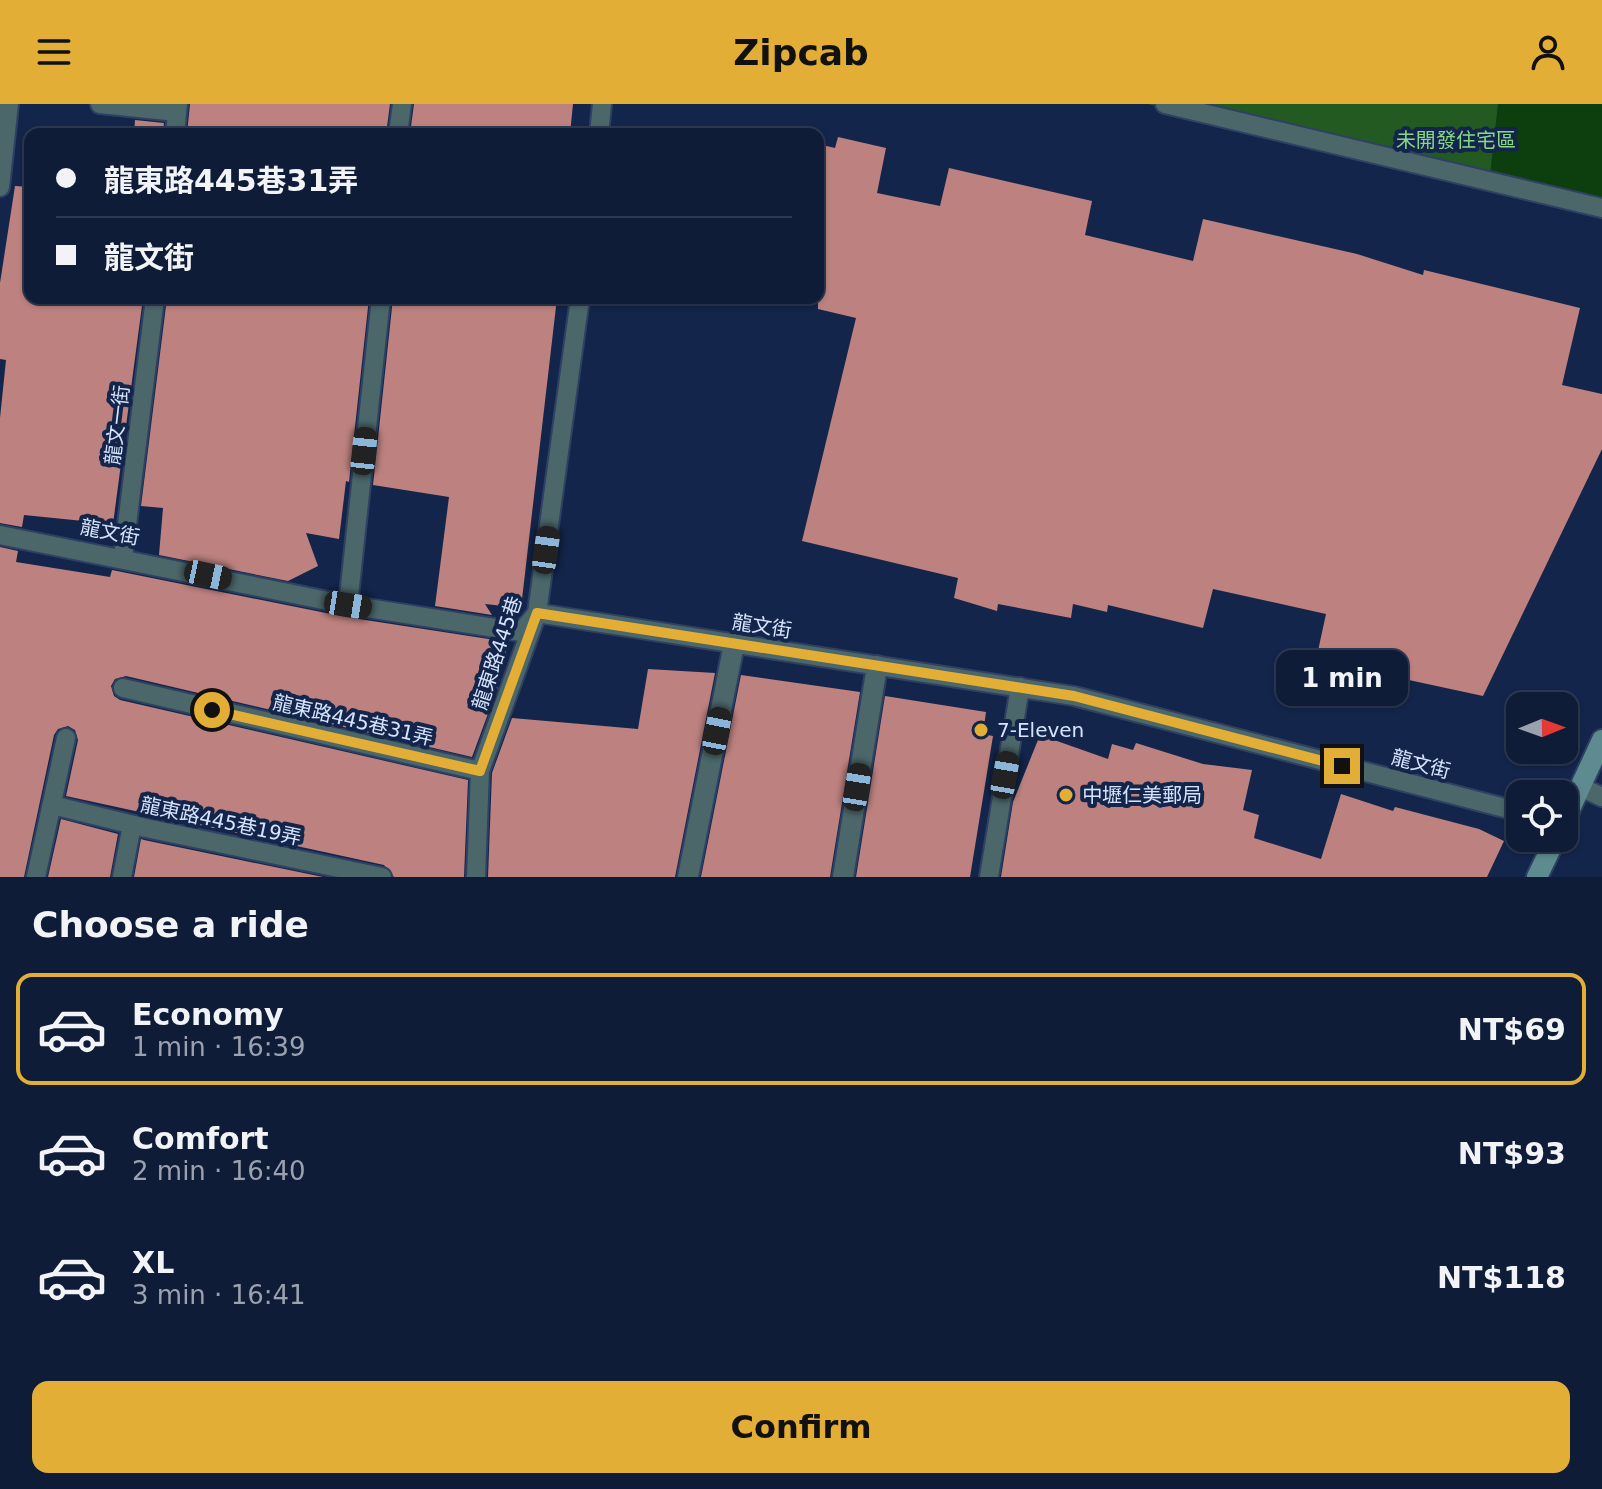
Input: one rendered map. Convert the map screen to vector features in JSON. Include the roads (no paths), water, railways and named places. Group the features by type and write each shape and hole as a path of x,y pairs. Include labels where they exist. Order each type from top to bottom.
{"main road":[{"path":"1578,793 1602,740"},
{"path":"1537,877 1549,852"}],"street":[{"path":"688,877 734,644"},
{"path":"843,877 877,666"}],"lane":[{"path":"0,187 9,104"},
{"path":"100,104 178,108 176,128"},
{"path":"399,128 402,104"},
{"path":"600,128 602,104"},
{"path":"1165,104 1602,208"},
{"name":"龍文一街","path":"123,557 154,304"},
{"path":"348,605 380,304"},
{"name":"龍東路445巷","path":"476,877 480,771 537,613 579,304"},
{"name":"龍文街","path":"0,535 123,557 348,605 521,632 537,613 1074,696 1506,808"},
{"path":"989,877 1020,687"},
{"name":"龍東路445巷31弄","path":"123,688 480,771"},
{"path":"36,877 66,738"},
{"path":"1581,787 1602,797"},
{"name":"龍東路445巷19弄","path":"52,805 132,825 382,877"},
{"path":"122,877 132,825"}],"place":[{"name":"7-Eleven","path":"981,730"},
{"name":"中壢仁美郵局","path":"1066,795"}],"park label":[{"name":"未開發住宅區","path":"1456,140"}]}
